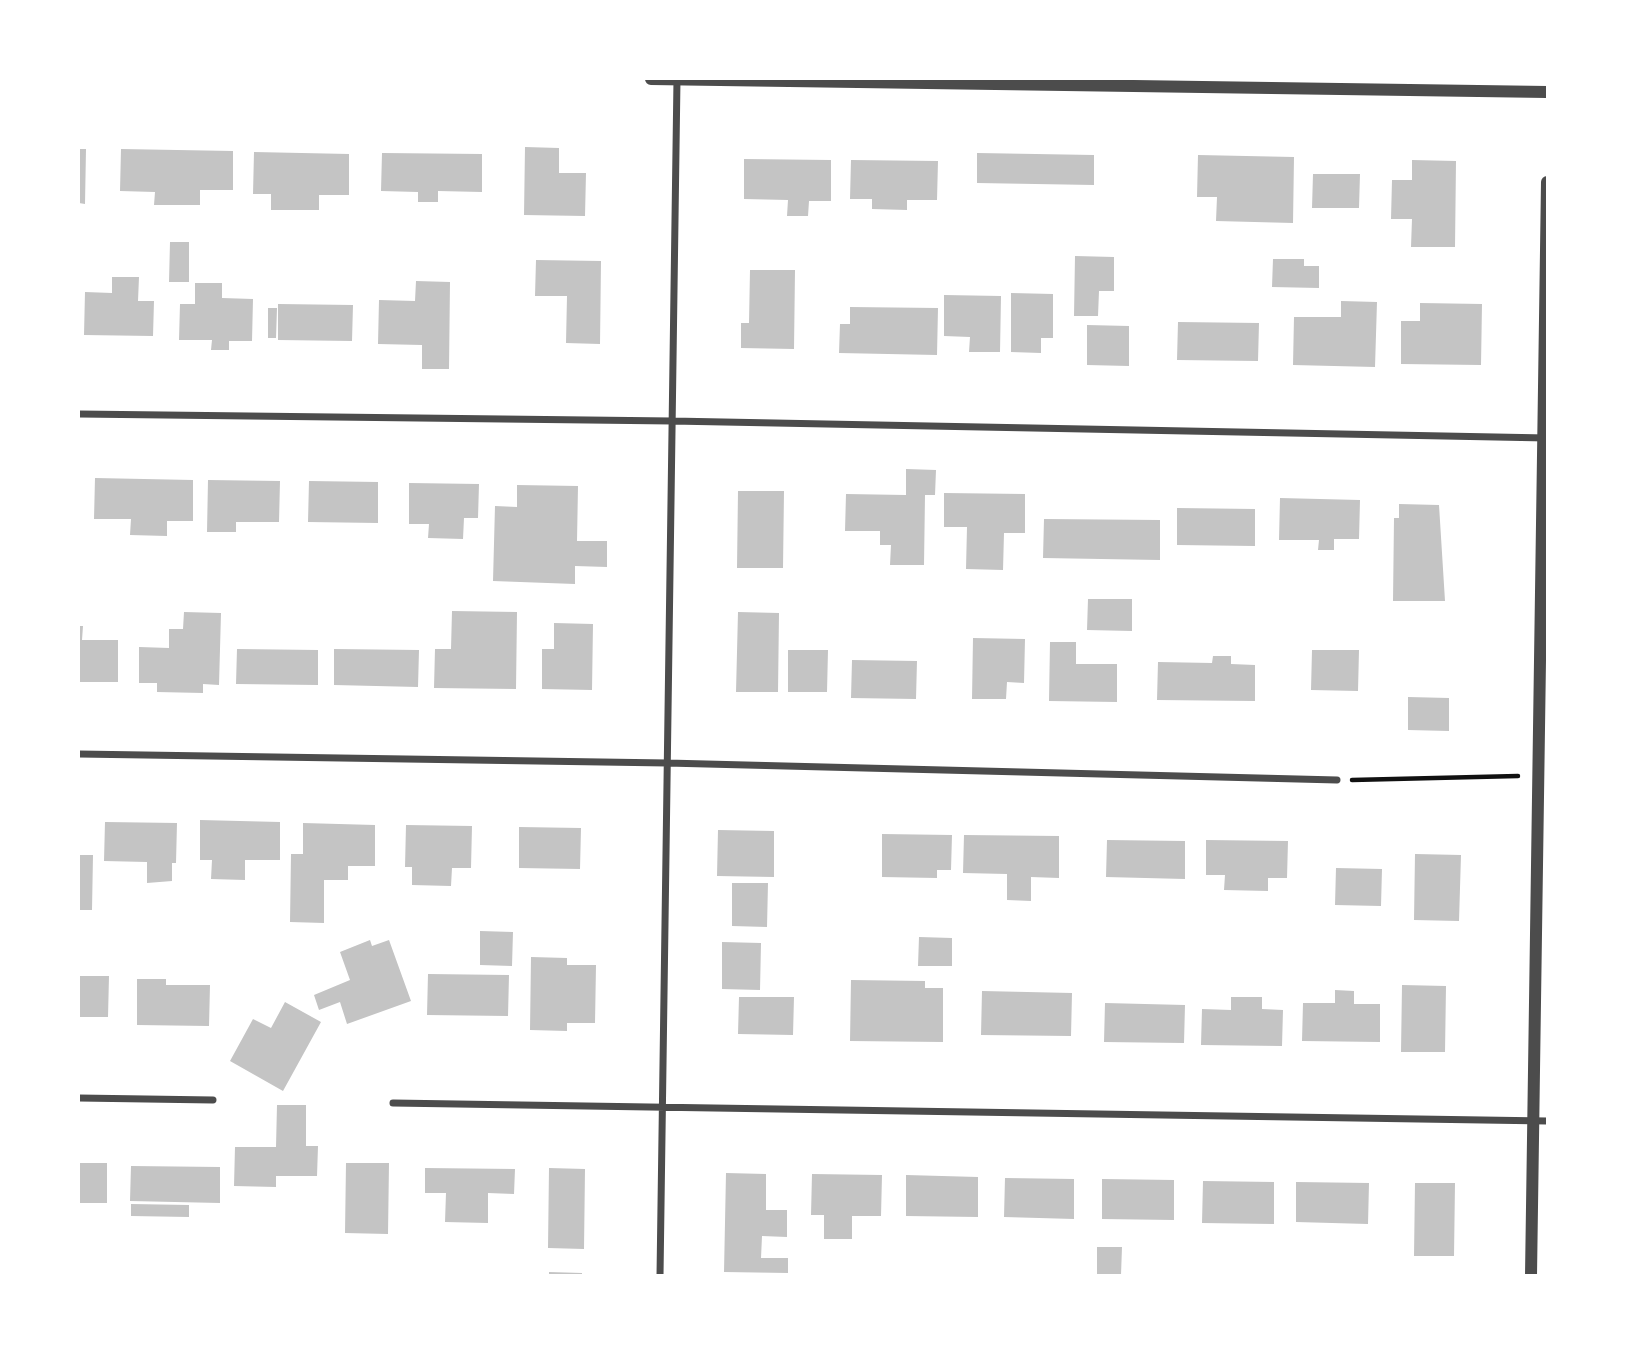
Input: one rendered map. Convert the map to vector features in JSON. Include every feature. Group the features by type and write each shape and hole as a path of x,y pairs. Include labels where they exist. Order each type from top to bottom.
{"street":[{"path":"651,79 1547,92"},
{"path":"660,1275 677,79"},
{"path":"1531,1275 1543,775 1547,182"},
{"path":"79,414 672,421 1545,438"},
{"path":"79,754 667,763 1337,780"},
{"path":"79,1098 213,1100"},
{"path":"393,1103 1547,1121"}],"path":[{"path":"1337,780 1543,775"}],"building":[{"path":"525,147 559,148 559,173 586,173 585,216 524,215"},
{"path":"79,149 86,149 85,204 79,203"},
{"path":"121,149 233,151 233,190 200,190 200,205 154,205 155,192 120,191"},
{"path":"254,152 349,154 349,195 319,195 319,210 271,210 271,194 253,194"},
{"path":"382,153 482,154 482,192 438,191 438,202 418,202 418,192 381,191"},
{"path":"977,153 1094,155 1094,185 977,183"},
{"path":"1198,155 1294,157 1293,223 1216,221 1217,197 1197,197"},
{"path":"744,159 831,160 831,201 809,201 808,216 787,216 788,200 744,199"},
{"path":"851,160 938,161 937,200 907,200 907,210 872,209 872,199 850,199"},
{"path":"1412,160 1456,161 1455,247 1411,247 1412,219 1391,219 1392,180 1412,180"},
{"path":"1313,174 1360,174 1359,208 1312,208"},
{"path":"170,242 189,242 189,282 169,282"},
{"path":"1075,256 1114,257 1114,291 1099,291 1098,316 1074,316"},
{"path":"1273,259 1304,259 1304,266 1319,266 1319,288 1272,287"},
{"path":"536,260 601,261 600,344 566,343 567,296 535,296"},
{"path":"750,270 795,270 794,349 741,348 741,323 749,323"},
{"path":"112,277 139,277 138,301 154,301 153,336 84,335 85,292 112,293"},
{"path":"416,281 450,282 449,369 422,369 422,345 378,344 379,300 415,301"},
{"path":"195,283 222,283 222,298 253,299 252,341 229,341 229,350 211,350 212,340 179,340 180,304 195,304"},
{"path":"1011,293 1053,294 1053,338 1041,338 1041,353 1011,352"},
{"path":"944,295 1001,296 1000,352 969,352 970,337 944,336"},
{"path":"1341,301 1377,302 1375,367 1293,365 1294,317 1341,317"},
{"path":"1420,303 1482,304 1481,365 1401,364 1401,321 1420,321"},
{"path":"278,304 353,305 352,341 278,340"},
{"path":"850,307 938,308 937,355 839,353 840,324 850,324"},
{"path":"268,308 277,308 276,338 268,338"},
{"path":"1178,322 1259,323 1258,361 1177,360"},
{"path":"1087,325 1129,326 1129,366 1087,365"},
{"path":"906,469 936,470 935,495 925,495 924,565 890,565 891,545 880,545 880,531 845,531 846,494 906,495"},
{"path":"95,478 193,480 193,521 167,521 167,536 130,535 131,519 94,519"},
{"path":"208,480 280,481 279,522 236,522 236,532 207,532"},
{"path":"309,481 378,482 378,523 308,522"},
{"path":"409,483 479,484 478,518 464,518 463,539 428,538 429,524 409,524"},
{"path":"517,485 578,486 577,541 607,541 607,567 575,566 575,584 493,581 495,506 517,507"},
{"path":"738,491 784,491 783,568 737,568"},
{"path":"944,493 1025,494 1025,533 1004,533 1003,570 966,569 967,527 944,527"},
{"path":"1280,498 1360,500 1359,539 1334,539 1334,550 1318,550 1319,540 1279,540"},
{"path":"1399,504 1439,505 1445,601 1393,601 1394,518 1399,518"},
{"path":"1177,508 1255,509 1255,546 1177,545"},
{"path":"1044,519 1160,520 1160,560 1043,558"},
{"path":"1088,599 1132,599 1132,631 1087,630"},
{"path":"452,611 517,612 516,689 434,688 435,649 451,649"},
{"path":"184,612 221,613 219,685 203,684 203,693 157,692 157,683 139,683 139,647 169,648 169,629 183,629"},
{"path":"738,612 779,613 778,692 736,692"},
{"path":"554,623 593,624 592,690 542,689 542,649 554,649"},
{"path":"79,626 83,626 82,640 118,640 118,682 79,682"},
{"path":"973,638 1025,639 1024,683 1007,682 1006,699 972,699"},
{"path":"1050,642 1076,642 1076,664 1117,664 1117,702 1049,701"},
{"path":"237,649 318,650 318,685 236,684"},
{"path":"334,649 419,650 418,687 334,685"},
{"path":"788,650 828,650 827,692 788,692"},
{"path":"1312,650 1359,650 1358,691 1311,690"},
{"path":"1213,656 1231,656 1231,664 1255,665 1255,701 1157,700 1158,662 1212,663"},
{"path":"852,660 917,661 916,699 851,698"},
{"path":"1408,697 1449,698 1449,731 1408,730"},
{"path":"200,820 280,822 280,860 245,860 245,880 211,879 212,860 200,860"},
{"path":"105,822 177,823 176,863 172,863 172,881 147,883 147,862 104,861"},
{"path":"303,823 375,825 375,866 348,866 348,880 324,880 324,923 290,922 291,854 303,854"},
{"path":"406,825 472,826 471,868 452,868 451,886 412,885 412,867 405,867"},
{"path":"519,827 581,828 580,869 519,868"},
{"path":"718,830 774,831 774,877 717,876"},
{"path":"882,834 952,835 951,870 937,870 937,878 882,877"},
{"path":"964,835 1059,836 1059,878 1031,877 1031,901 1007,900 1007,874 963,873"},
{"path":"1107,840 1185,841 1185,879 1106,877"},
{"path":"1206,840 1288,841 1287,878 1268,878 1268,891 1224,890 1225,875 1206,875"},
{"path":"1415,854 1461,855 1459,921 1414,920"},
{"path":"79,855 93,855 92,910 79,910"},
{"path":"1336,868 1382,869 1381,906 1335,905"},
{"path":"732,883 768,883 767,927 732,926"},
{"path":"480,931 513,932 512,966 480,965"},
{"path":"919,937 952,938 952,966 918,966"},
{"path":"370,940 372,946 389,940 411,1001 347,1024 340,1002 319,1010 314,995 350,980 340,952"},
{"path":"722,942 761,943 760,990 722,989"},
{"path":"531,957 567,958 567,965 596,965 595,1023 567,1023 567,1031 530,1030"},
{"path":"428,974 509,975 508,1016 427,1015"},
{"path":"79,976 109,976 108,1017 79,1017"},
{"path":"137,979 166,979 166,985 210,985 209,1026 137,1025"},
{"path":"851,980 925,981 925,988 943,988 943,1042 850,1041"},
{"path":"1402,985 1446,986 1445,1052 1401,1052"},
{"path":"1335,990 1354,991 1354,1004 1380,1004 1380,1042 1302,1041 1303,1003 1335,1003"},
{"path":"982,991 1072,993 1071,1036 981,1035"},
{"path":"739,997 794,997 793,1035 738,1034"},
{"path":"1231,997 1262,997 1262,1009 1283,1010 1282,1046 1201,1045 1202,1009 1231,1010"},
{"path":"285,1002 321,1022 283,1091 230,1061 253,1019 271,1028"},
{"path":"1105,1003 1185,1005 1184,1043 1104,1042"},
{"path":"277,1105 306,1105 306,1146 318,1146 317,1176 276,1176 276,1187 234,1186 235,1147 276,1147"},
{"path":"79,1163 107,1163 107,1203 79,1203"},
{"path":"346,1163 389,1163 388,1234 345,1233"},
{"path":"131,1166 220,1167 220,1203 130,1201"},
{"path":"425,1168 515,1169 514,1194 488,1193 488,1223 445,1222 446,1193 425,1193"},
{"path":"549,1168 585,1169 584,1249 548,1248"},
{"path":"726,1173 766,1174 766,1210 787,1210 787,1237 762,1236 761,1258 788,1258 788,1273 724,1272"},
{"path":"812,1174 882,1175 881,1216 852,1216 852,1239 824,1239 824,1215 811,1215"},
{"path":"906,1175 978,1177 978,1217 906,1216"},
{"path":"1005,1178 1074,1179 1074,1219 1004,1217"},
{"path":"1102,1179 1174,1180 1174,1220 1102,1219"},
{"path":"1203,1181 1274,1182 1274,1224 1202,1223"},
{"path":"1296,1182 1369,1183 1368,1224 1296,1222"},
{"path":"1415,1183 1455,1183 1454,1256 1414,1256"},
{"path":"131,1204 189,1205 189,1217 131,1216"},
{"path":"1097,1247 1122,1247 1121,1275 1097,1275"},
{"path":"549,1272 582,1273 582,1275 549,1275"}]}
